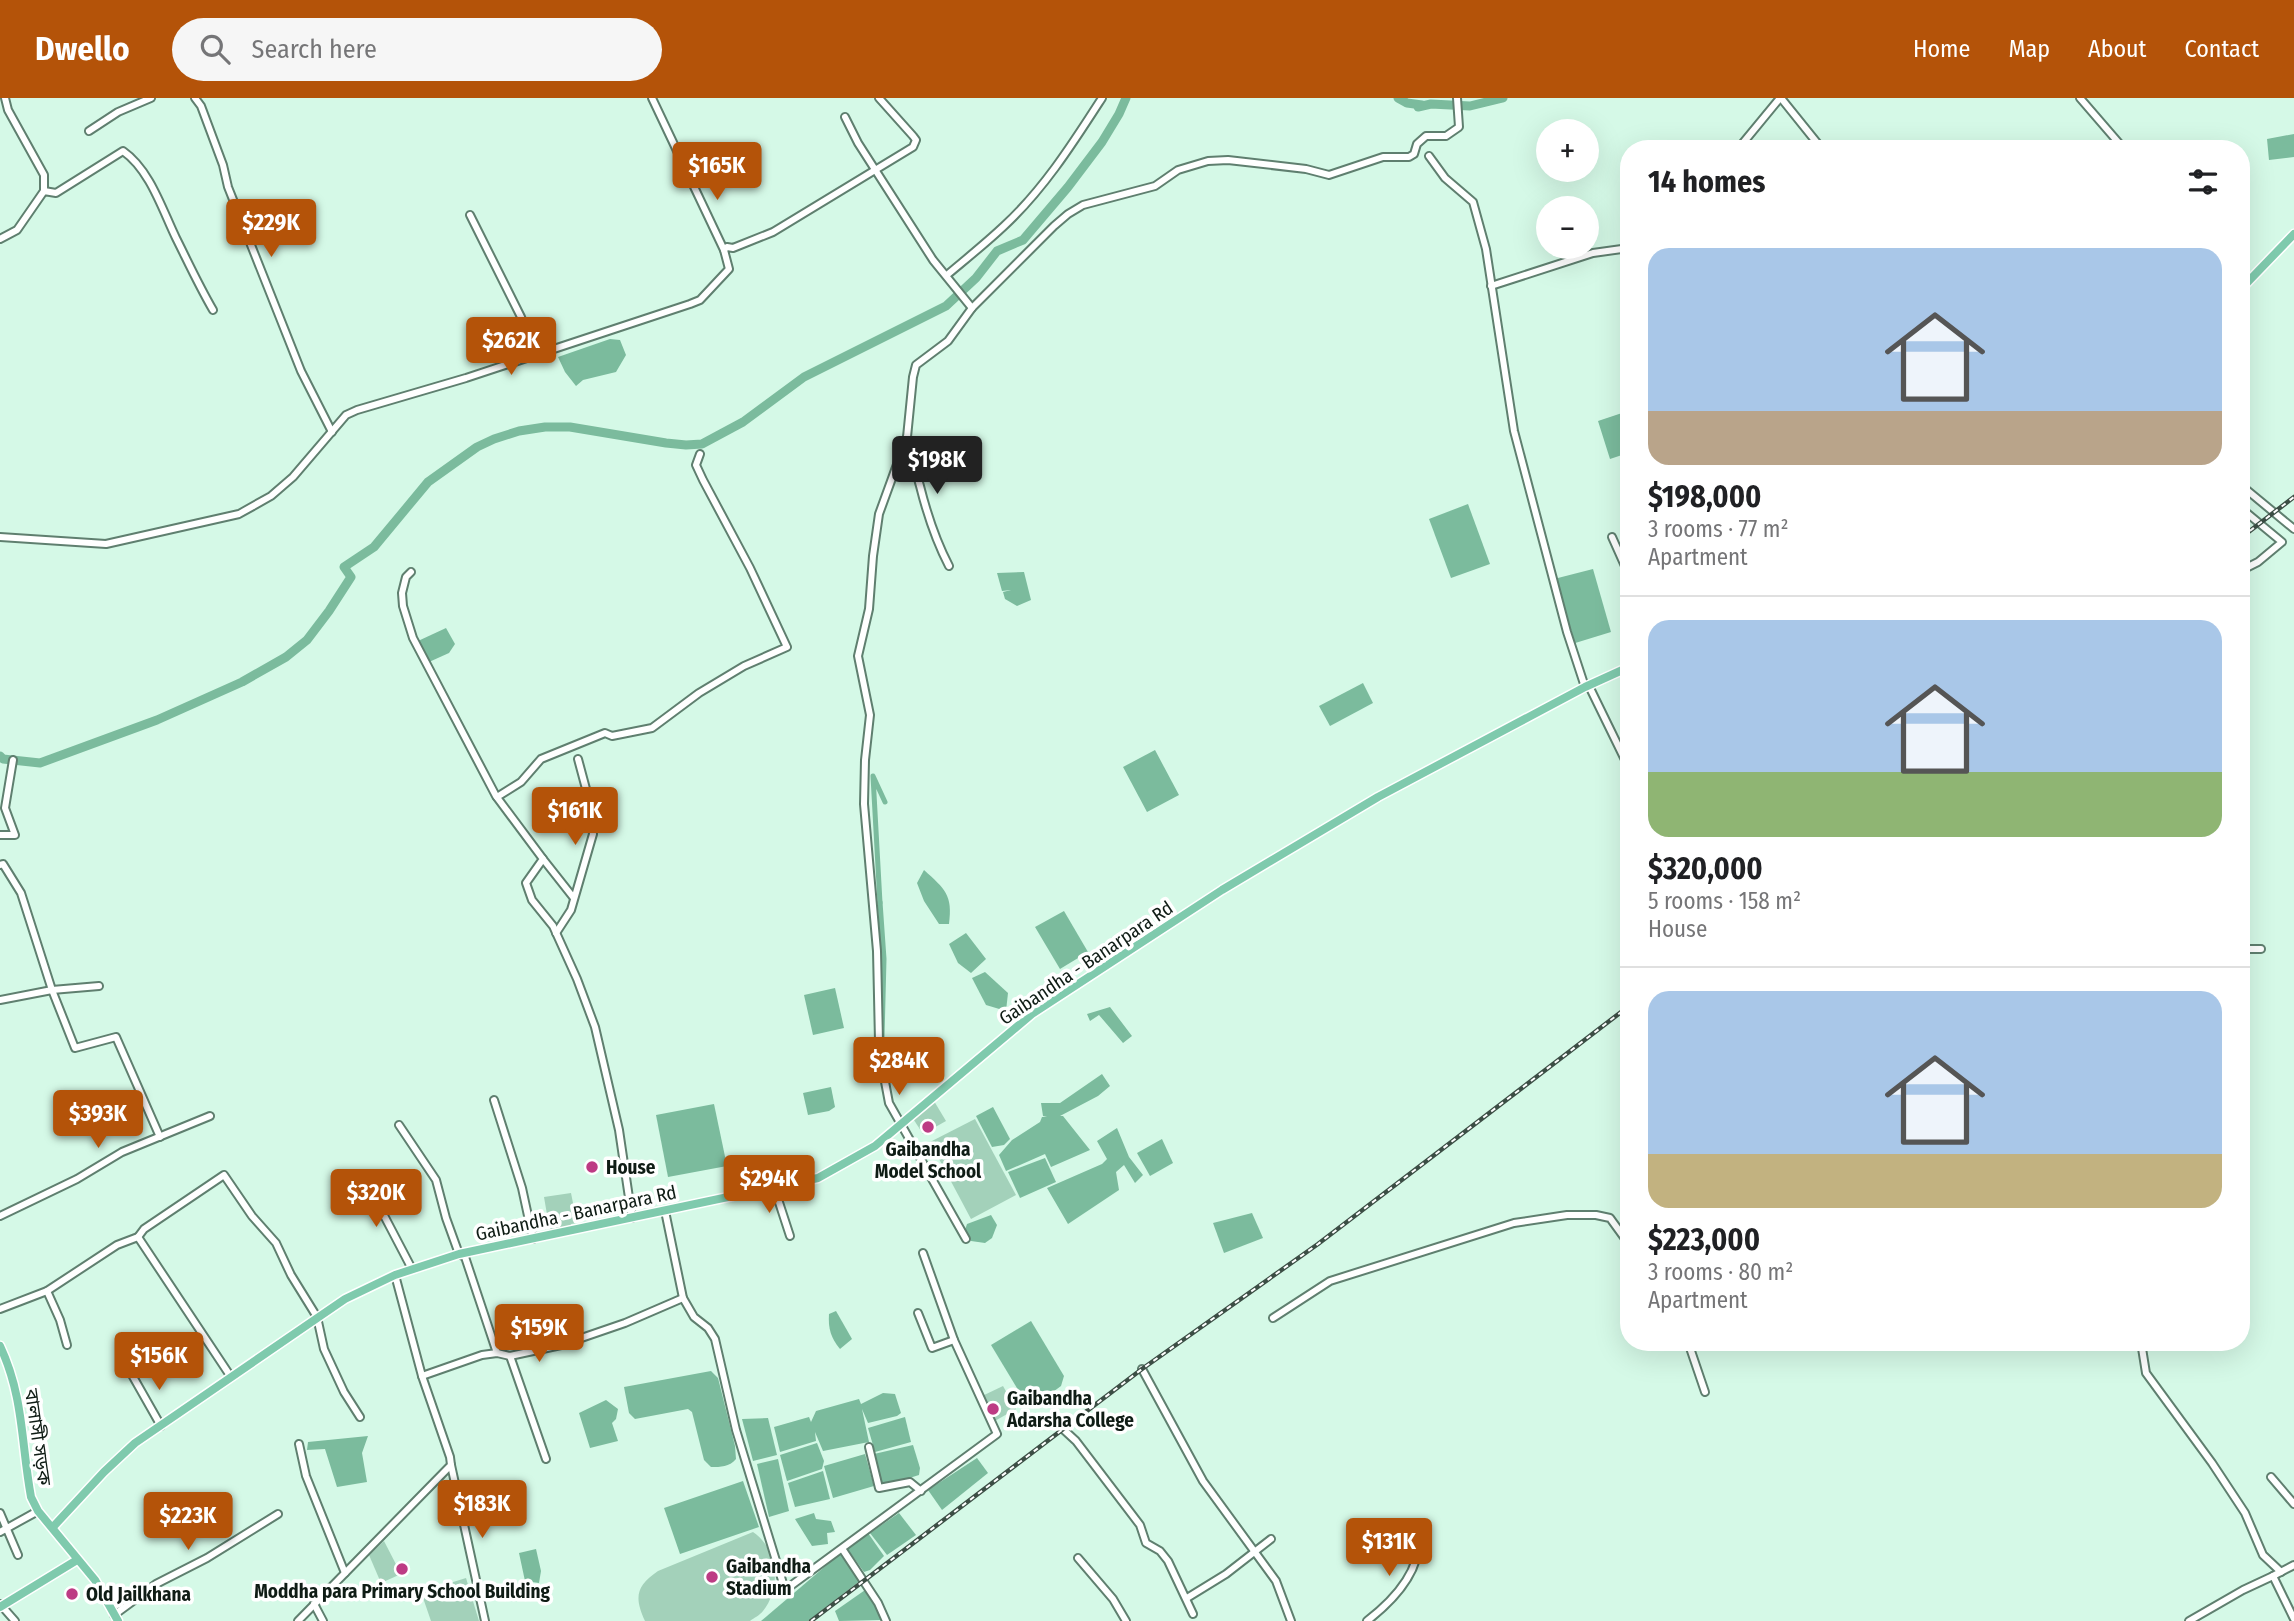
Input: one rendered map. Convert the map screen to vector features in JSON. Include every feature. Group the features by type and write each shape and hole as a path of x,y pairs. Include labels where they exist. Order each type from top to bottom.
{"main road":[{"path":"2250,279 2294,234"},
{"name":"Gaibandha - Banarpara Rd","path":"53,1527 135,1443 292,1338 317,1317 345,1299 395,1275 459,1254 818,1178 875,1146 1032,1014 1256,866 1378,797 1620,671"},
{"name":"বালাসী সড়ক","path":"0,1346 11,1368 19,1400 31,1497 38,1511 96,1580 116,1618"},
{"path":"1,1606 77,1560"}],"street":[{"path":"0,239 17,230 44,191 44,175 8,110 5,98"},
{"path":"89,131 118,112 151,98"},
{"path":"195,98 201,106 223,165 228,187 301,371 332,432"},
{"path":"0,537 106,544 239,514 271,496 293,477 346,415 700,300 729,269 724,250 652,98"},
{"path":"724,250 773,232 906,152 916,143 913,136 879,98"},
{"path":"948,278 1006,225 1038,190 1073,145 1102,98"},
{"path":"901,1124 886,1103 879,1041 877,951 864,804 870,715 858,656 869,609 879,514 907,437 916,365 948,341 972,307 1068,214 1083,205 1155,186 1178,170 1208,161 1228,160 1307,169 1329,175 1383,156 1409,156 1414,154 1418,144 1426,136 1446,136 1459,127 1457,98"},
{"path":"1746,140 1781,98 1815,140"},
{"path":"2080,98 2115,140"},
{"path":"845,117 875,170 933,260 972,307"},
{"path":"44,191 56,193 123,151 134,159 152,188 213,310"},
{"path":"1429,156 1445,178 1473,202 1486,249 1514,431 1567,632 1587,687 1620,751"},
{"path":"470,215 521,317 536,355"},
{"path":"1492,286 1593,253 1620,249"},
{"path":"907,437 912,446 919,484 935,534 949,566"},
{"path":"497,797 521,782 541,759 605,733 612,736 652,728 699,693 744,666 787,647 750,568 696,465 700,454"},
{"path":"2250,493 2294,529"},
{"path":"2250,516 2282,542 2250,566"},
{"path":"1612,537 1620,548"},
{"path":"411,572 406,577 402,593 403,606 413,638 497,797 573,897"},
{"path":"556,933 570,910 593,834 590,800 578,759"},
{"path":"0,835 15,835 5,808 13,760"},
{"path":"543,859 526,883 532,900 553,926 595,1027 625,1164 632,1218"},
{"path":"0,865 4,864 21,893 52,990 75,1048 116,1037 160,1137"},
{"path":"1116,946 1120,956"},
{"path":"2250,949 2261,949"},
{"path":"0,1000 52,990 99,986"},
{"path":"881,1059 889,1103 967,1239"},
{"path":"494,1100 522,1188 533,1239"},
{"path":"0,1216 77,1179 122,1152 210,1116"},
{"path":"399,1125 436,1180 446,1218 459,1254 464,1256 497,1353"},
{"path":"0,1309 47,1291 117,1245 138,1237 144,1229 224,1175 252,1216 276,1243 291,1275 317,1317 324,1349 344,1392 360,1417"},
{"path":"368,1176 378,1204 412,1269"},
{"path":"774,1187 790,1236"},
{"path":"665,1211 682,1298 694,1317 708,1328 715,1339 736,1430 785,1590 843,1550 997,1434 954,1340 923,1253"},
{"path":"1273,1318 1323,1284 1514,1223 1567,1215 1596,1215 1610,1218 1620,1232"},
{"path":"138,1237 231,1377"},
{"path":"395,1275 422,1376 450,1457 485,1621"},
{"path":"47,1291 60,1320 67,1345"},
{"path":"422,1376 482,1355 497,1353 510,1356 561,1345 625,1324 682,1298"},
{"path":"918,1313 932,1348 954,1340"},
{"path":"1691,1351 1705,1392"},
{"path":"2142,1351 2146,1374 2212,1463 2245,1513 2263,1555 2281,1572"},
{"path":"510,1356 546,1459"},
{"path":"127,1366 161,1426"},
{"path":"1142,1369 1203,1481 1276,1581 1292,1621"},
{"path":"1063,1429 1076,1441 1140,1525 1146,1543 1160,1551 1168,1561 1194,1614"},
{"path":"299,1444 306,1476 345,1573"},
{"path":"869,1447 879,1488 909,1482 921,1491"},
{"path":"298,1621 451,1465"},
{"path":"2271,1477 2294,1504"},
{"path":"3,1530 38,1511"},
{"path":"0,1513 3,1530 18,1555"},
{"path":"116,1618 156,1584 208,1558 278,1514"},
{"path":"1367,1621 1394,1596 1413,1570 1419,1552 1419,1538"},
{"path":"1187,1598 1255,1553 1271,1539"},
{"path":"843,1550 878,1602 886,1621"},
{"path":"1078,1558 1113,1599 1126,1621"},
{"path":"2189,1621 2294,1564"},
{"path":"2273,1576 2294,1619"},
{"path":"314,1604 323,1621"},
{"path":"1,1606 15,1621"}],"shaded area":[{"path":"2294,134 2294,157 2269,160 2267,139"},
{"path":"610,339 620,340 626,355 616,372 583,380 576,386 558,357"},
{"path":"1620,414 1620,456 1610,459 1598,421"},
{"path":"1468,504 1490,564 1451,578 1429,519"},
{"path":"1593,569 1611,632 1572,644 1554,579"},
{"path":"1024,572 1031,600 1017,606 1005,599 1003,592 1011,590 1002,591 997,573"},
{"path":"446,628 455,644 449,653 429,662 418,641"},
{"path":"1363,683 1373,703 1330,726 1319,706"},
{"path":"1155,750 1179,795 1147,812 1123,767"},
{"path":"924,870 946,893 950,906 949,924 939,924 924,901 917,883"},
{"path":"1064,911 1088,952 1060,969 1035,927"},
{"path":"966,933 986,959 971,973 958,963 949,944"},
{"path":"985,972 1008,993 1006,1011 986,1005 972,978"},
{"path":"835,988 844,1028 813,1035 804,995"},
{"path":"1110,1007 1132,1036 1123,1043 1099,1015 1090,1021 1087,1014"},
{"path":"1102,1074 1110,1086 1098,1096 1060,1116 1063,1116 1090,1150 1051,1167 1045,1154 1006,1171 999,1155 1012,1140 1040,1122 1042,1117 1047,1117 1043,1116 1041,1103 1060,1103"},
{"path":"831,1087 835,1107 829,1111 808,1115 803,1093"},
{"path":"934,1101 946,1121 923,1134 912,1117"},
{"path":"714,1104 727,1166 668,1177 656,1115"},
{"path":"993,1107 1010,1139 1004,1145 992,1147 976,1116"},
{"path":"975,1119 1016,1195 971,1219 930,1142"},
{"path":"1117,1128 1129,1157 1143,1175 1135,1183 1124,1165 1116,1172 1119,1190 1068,1224 1047,1188 1102,1164 1107,1159 1097,1141"},
{"path":"1162,1139 1173,1163 1150,1176 1137,1153"},
{"path":"1045,1158 1056,1182 1020,1198 1008,1172"},
{"path":"571,1193 577,1223 571,1224 572,1228 550,1232 544,1197"},
{"path":"1252,1213 1263,1238 1224,1253 1213,1223"},
{"path":"991,1215 997,1225 992,1238 985,1243 971,1241 965,1230 967,1224"},
{"path":"836,1311 852,1339 840,1349 832,1337 829,1324 829,1314"},
{"path":"1031,1321 1064,1376 1061,1386 1038,1403 1026,1403 991,1345"},
{"path":"711,1371 718,1378 735,1446 736,1459 721,1467 711,1467 704,1460 692,1412 688,1409 635,1419 629,1413 624,1387"},
{"path":"1003,1386 1016,1409 993,1422 980,1397"},
{"path":"883,1393 895,1394 901,1413 868,1423 862,1409 869,1442 823,1451 815,1432 816,1441 780,1452 774,1427 809,1417 811,1422 816,1411 859,1399 861,1404"},
{"path":"606,1400 618,1409 616,1419 612,1423 618,1441 590,1448 579,1413"},
{"path":"905,1417 911,1442 875,1452 868,1428"},
{"path":"768,1418 777,1455 753,1461 742,1419"},
{"path":"368,1436 362,1453 367,1482 337,1487 325,1449 307,1450 308,1442"},
{"path":"817,1443 824,1461 822,1469 787,1481 780,1455"},
{"path":"913,1445 920,1468 919,1475 887,1485 880,1483 874,1454"},
{"path":"865,1454 874,1486 833,1498 824,1466"},
{"path":"977,1458 988,1473 942,1510 928,1490"},
{"path":"778,1459 789,1511 769,1517 757,1464"},
{"path":"823,1471 830,1499 795,1507 788,1483"},
{"path":"743,1481 759,1527 680,1554 664,1508"},
{"path":"814,1513 816,1519 831,1521 835,1532 827,1533 828,1544 812,1546 795,1519"},
{"path":"899,1513 916,1535 887,1555 870,1533"},
{"name":"Gaibandha Stadium","path":"753,1532 768,1548 775,1580 769,1601 760,1614 750,1621 645,1621 638,1599 641,1587 651,1576"},
{"path":"868,1533 884,1556 870,1570 864,1572 846,1547"},
{"path":"384,1541 401,1574 381,1583 369,1555"},
{"path":"536,1549 541,1571 539,1583 525,1581 519,1553"},
{"path":"842,1552 861,1580 808,1621 761,1621"},
{"path":"466,1578 479,1621 431,1621 421,1592"},
{"path":"868,1588 881,1615 880,1620 839,1621 835,1611"}],"waterway":[{"path":"0,756 3,759 40,763 157,720 242,682 286,657 307,640 351,577 344,567 374,547 428,482 477,447 519,431 545,427 570,427 666,443 702,444 743,422 804,377 946,306 976,278 997,251 1023,240 1102,142 1126,98"},
{"path":"1398,98 1407,103 1422,105 1418,107 1431,104 1470,106 1503,98"},
{"path":"880,903 873,776 885,802"},
{"path":"880,902 884,959 882,1038"}],"railway":[{"path":"2250,531 2294,497"},
{"path":"811,1621 1142,1369 1318,1244 1620,1013"}],"place":[{"name":"Gaibandha Model School","path":"928,1127"},
{"name":"House","path":"592,1167"},
{"name":"Gaibandha Adarsha College","path":"993,1409"},
{"name":"Moddha para Primary School Building","path":"402,1569"},
{"name":"Gaibandha Stadium","path":"712,1577"},
{"name":"Old Jailkhana","path":"72,1594"}]}
